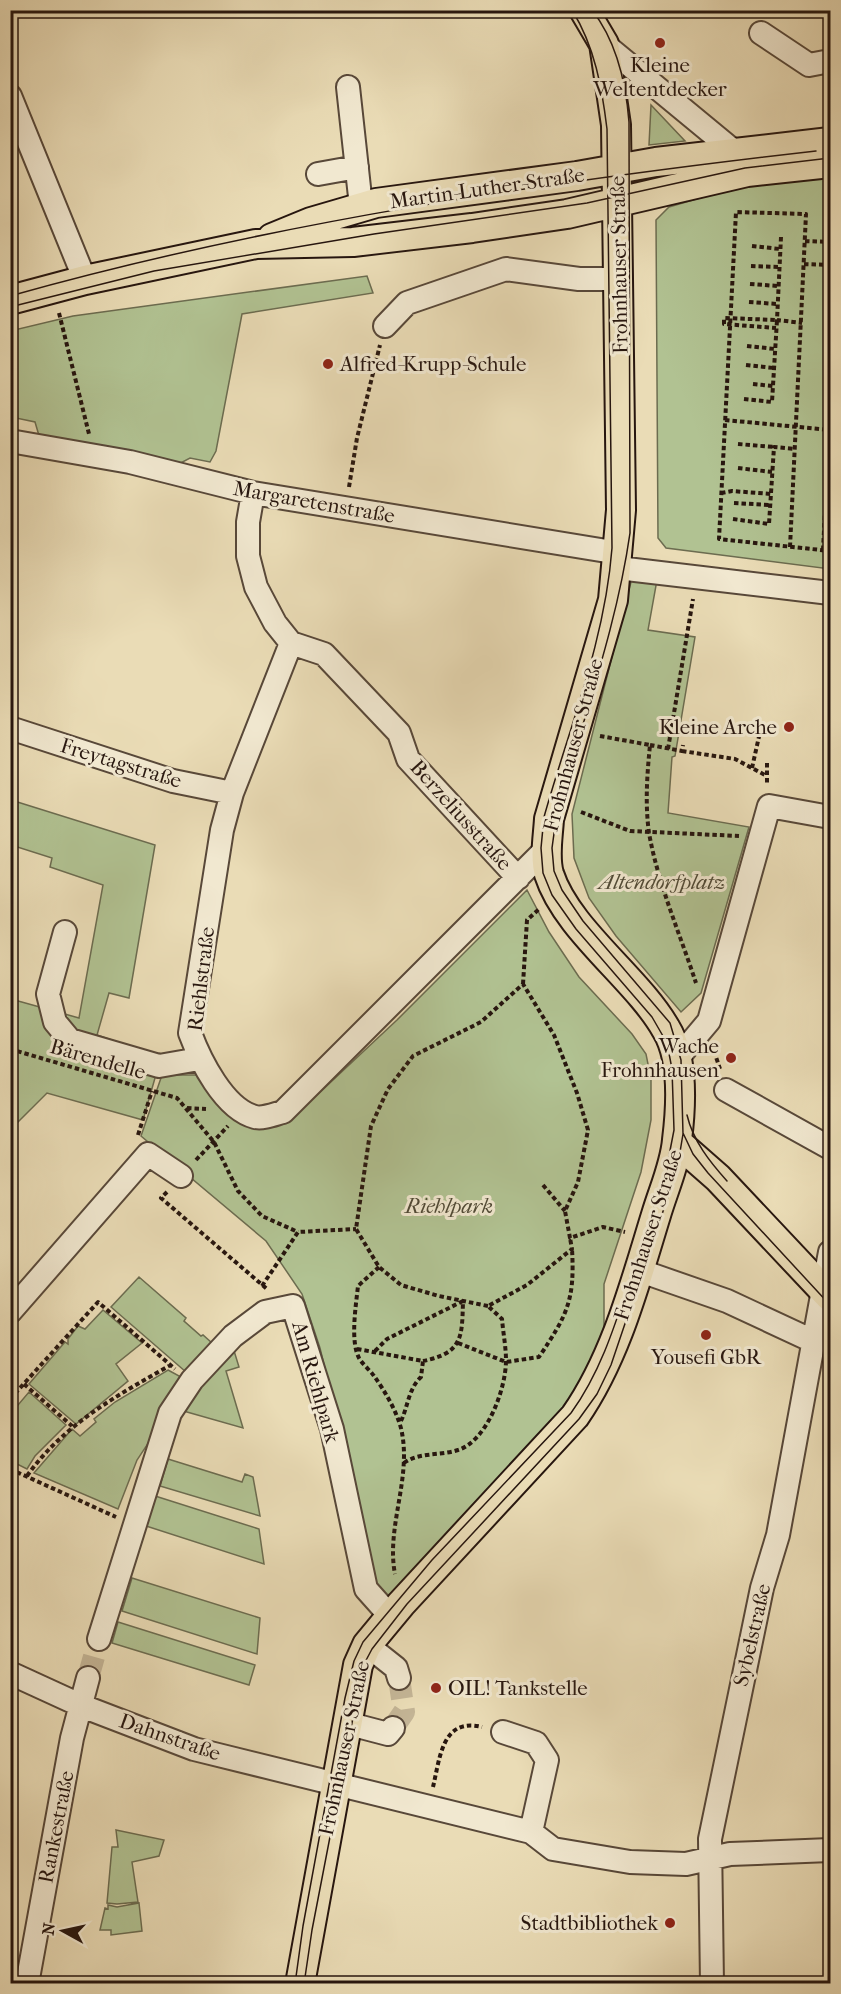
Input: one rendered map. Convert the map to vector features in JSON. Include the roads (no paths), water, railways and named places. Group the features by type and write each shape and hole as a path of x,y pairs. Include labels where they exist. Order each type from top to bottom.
{"main road":[{"name":"Frohnhauser Straße","path":"300,1983 358,1665 368,1645 396,1610 575,1416 592,1391 606,1363 649,1238 677,1142 676,1059 667,1030 601,951 558,893 548,872 549,819 613,600 619,561 621,425 618,169 613,100 604,45 589,13"},
{"name":"Martin-Luther-Straße","path":"10,300 85,280 256,244 311,222 361,206 618,169 831,142"},
{"name":"Martin-Luther-Straße","path":"256,244 353,242 567,214 747,172 831,163"},
{"path":"677,1142 718,1178 827,1294"}],"street":[{"path":"760,33 809,64 831,61"},
{"name":"Frohnhauser Straße","path":"604,45 736,153"},
{"path":"348,87 361,206"},
{"path":"10,96 85,280"},
{"path":"318,174 357,166"},
{"path":"385,326 407,303 506,269 579,279 619,279"},
{"name":"Margaretenstraße","path":"10,441 94,455 253,493 619,561 831,593"},
{"path":"253,493 248,522 248,556 254,577 275,622 291,643"},
{"name":"Riehlstraße","path":"291,643 232,794 222,830 190,1033 199,1059 235,1107 257,1118 283,1112 518,878"},
{"name":"Berzeliusstraße","path":"291,643 324,654 399,733 408,759 518,878"},
{"name":"Freytagstraße","path":"10,728 173,781 232,794"},
{"path":"676,1059 709,1021 769,806 831,817"},
{"path":"518,878 547,848"},
{"path":"65,932 48,994 55,1022 70,1040 159,1066 199,1059"},
{"path":"726,1090 831,1148"},
{"path":"10,1312 148,1154 181,1176"},
{"name":"Sybelstraße","path":"712,1983 710,1839 731,1725 762,1588 778,1535 815,1342 827,1294 831,1252"},
{"path":"638,1270 727,1301 815,1342"},
{"name":"Am Riehlpark","path":"99,1639 170,1413 192,1380 233,1336 265,1312 293,1306 332,1429 366,1589 396,1610"},
{"path":"368,1645 396,1668 399,1678"},
{"name":"Dahnstraße","path":"10,1672 81,1706 194,1749 531,1832"},
{"name":"Rankestraße","path":"27,1983 72,1738 88,1678"},
{"path":"346,1723 388,1734 393,1728"},
{"path":"503,1732 536,1743 547,1760 531,1832 553,1849 630,1863 686,1864 730,1854 831,1850"}],"tunnel":[{"path":"88,1678 99,1639"},
{"path":"393,1728 404,1712 399,1678"}],"tram line":[{"path":"572,10 592,53 603,98 607,129 612,548 608,583 594,651 544,817 541,848 543,873 552,895 576,929 652,1017 667,1043 672,1069 674,1130 667,1166 654,1207"},
{"path":"304,1984 312,1930 363,1666 372,1649 407,1604 579,1419 597,1394 611,1365 677,1170 683,1134 681,1060 670,1023 583,921 562,890 554,871 552,848 556,819 616,606 630,533 629,122 619,63 601,22 592,10"},
{"path":"10,296 209,246 410,207 613,176 816,151"},
{"path":"10,307 154,271 374,234 587,203 745,168 830,158"},
{"path":"687,1115 708,1159 727,1181"},
{"path":"683,1133 693,1154 708,1173 830,1305"},
{"path":"295,1984 303,1926 345,1698 354,1661 363,1642 432,1560 571,1413 583,1395 603,1355 639,1252"}],"place":[{"name":"Kleine Weltentdecker","path":"660,43"},
{"name":"Alfred-Krupp-Schule","path":"328,364"},
{"name":"Kleine Arche","path":"789,727"},
{"name":"Wache Frohnhausen","path":"731,1058"},
{"name":"Yousefi GbR","path":"706,1335"},
{"name":"OIL! Tankstelle","path":"436,1688"},
{"name":"Stadtbibliothek","path":"670,1923"}],"park label":[{"name":"Altendorfplatz","path":"662,882"},
{"name":"Riehlpark","path":"449,1206"}]}
